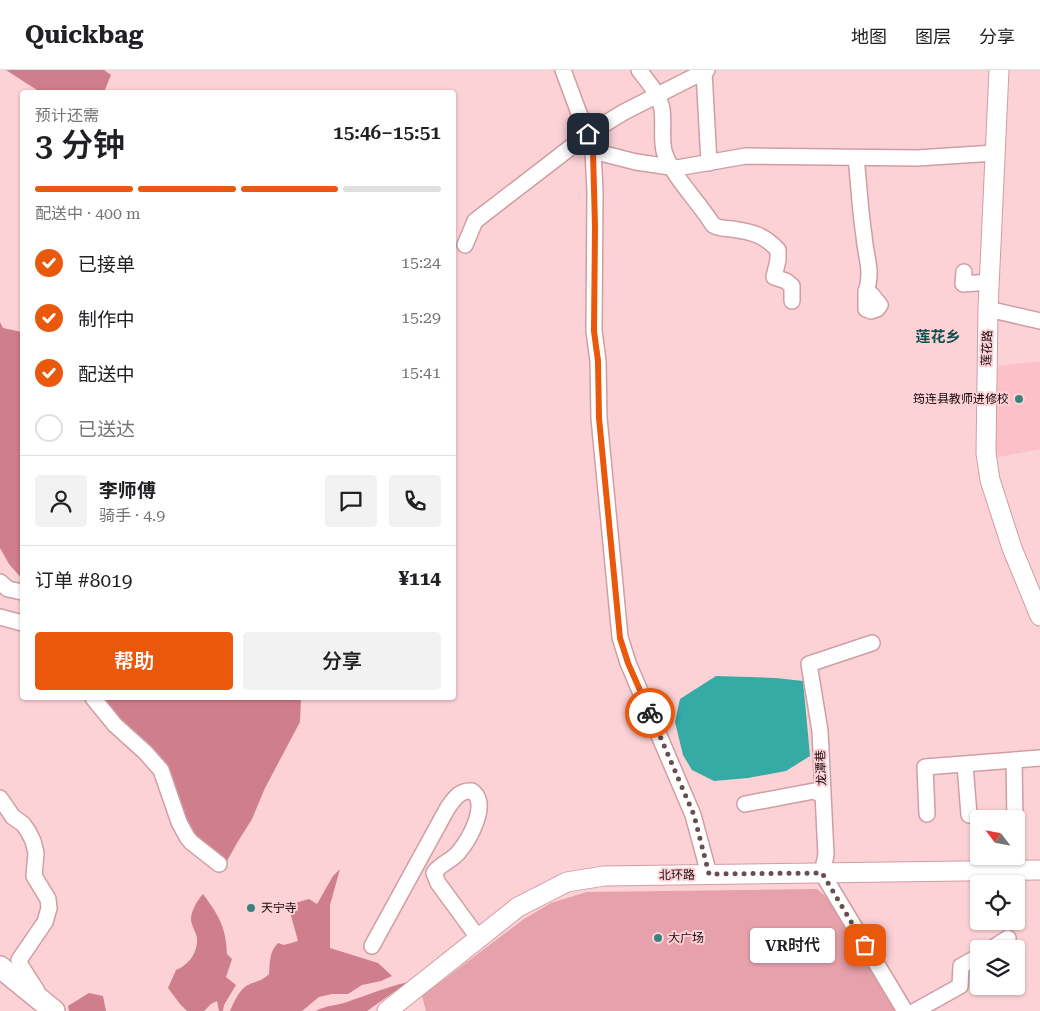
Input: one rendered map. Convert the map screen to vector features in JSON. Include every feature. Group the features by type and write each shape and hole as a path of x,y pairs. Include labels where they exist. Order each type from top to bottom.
{"highway":[{"path":"0,967 50,1008"}],"main road":[{"name":"莲花路","path":"999,70 988,309 986,453 990,480 1012,548 1040,616"},
{"name":"北环路","path":"386,1011 480,939 518,907 567,882 604,876 1040,870"}],"street":[{"path":"563,70 593,151 595,200 594,331 598,361 599,418 620,638 628,663 694,815 709,874"},
{"path":"639,70 658,95 662,109 664,152 673,168 713,225 720,229 745,231 761,235 769,240 778,250 774,277 786,281 792,286 792,301"},
{"path":"465,245 475,222 588,134 624,112 705,71 709,163"},
{"path":"593,151 636,162 673,168 746,156 917,158 995,153"},
{"path":"856,158 863,235 870,265 866,291"},
{"path":"964,272 964,284 989,282"},
{"path":"988,309 1040,321"},
{"path":"0,582 8,589 20,592"},
{"path":"0,617 20,622"},
{"name":"龙潭巷","path":"822,873 826,855 820,731 809,664 872,643"},
{"path":"95,700 114,725 145,752 161,770 179,822 187,837 219,864"},
{"path":"927,814 925,767 1040,758"},
{"path":"1014,760 1015,810"},
{"path":"965,765 969,816"},
{"path":"372,946 447,809 456,796 465,790 472,791 478,798 480,804 476,819 462,847 449,861 437,868 434,873 438,883 480,939"},
{"path":"745,804 814,792 822,795"},
{"path":"0,798 12,816 23,824 28,831 36,853 34,876 48,899 49,908 45,922 19,960 21,966 50,1008"},
{"path":"822,873 905,1011"},
{"path":"914,1011 960,986 961,966 970,961"}],"shaded area":[{"path":"6,70 104,70 111,75 105,90 37,90"},
{"path":"0,322 3,328 20,332 20,577 9,564 0,548"},
{"name":"筠连县教师进修校","path":"1040,361 1040,449 994,458 996,448 998,366"},
{"path":"94,700 301,700 300,722 265,788 252,819 221,872 202,855 148,755"},
{"path":"340,869 330,905 330,948 378,963 392,976 381,981 362,985 348,994 332,994 319,997 302,1011 230,1011 236,997 243,988 263,979 269,974 271,954 275,946 278,943 284,945 298,941 288,905 309,899 317,904 333,876"},
{"name":"大广场","path":"817,889 831,901 900,1011 426,1011 422,996 524,919 551,903 587,892"},
{"path":"203,894 221,922 227,954 232,959 226,977 236,985 224,1005 223,1011 219,1011 217,1001 204,1011 187,1011 168,988 176,970 189,961 196,948 197,938 191,916 195,905"},
{"path":"408,982 367,1011 316,1011 343,1003"},
{"path":"89,993 103,996 106,1011 69,1011 68,1006"}],"water":[{"path":"716,676 803,681 810,756 786,771 748,778 714,781 692,770 683,755 675,722 680,699"}],"way so far":[{"path":"650,713 694,815 709,874 822,873 865,945"}],"place":[{"name":"筠连县教师进修校","path":"1019,399"},
{"name":"天宁寺","path":"251,908"},
{"name":"大广场","path":"658,938"},
{"name":"VR时代","path":"865,945"}],"district":[{"name":"莲花乡","path":"938,337"}],"route":[{"path":"588,134 593,151 595,191 594,331 598,361 599,418 620,638 628,663 650,713"}]}
